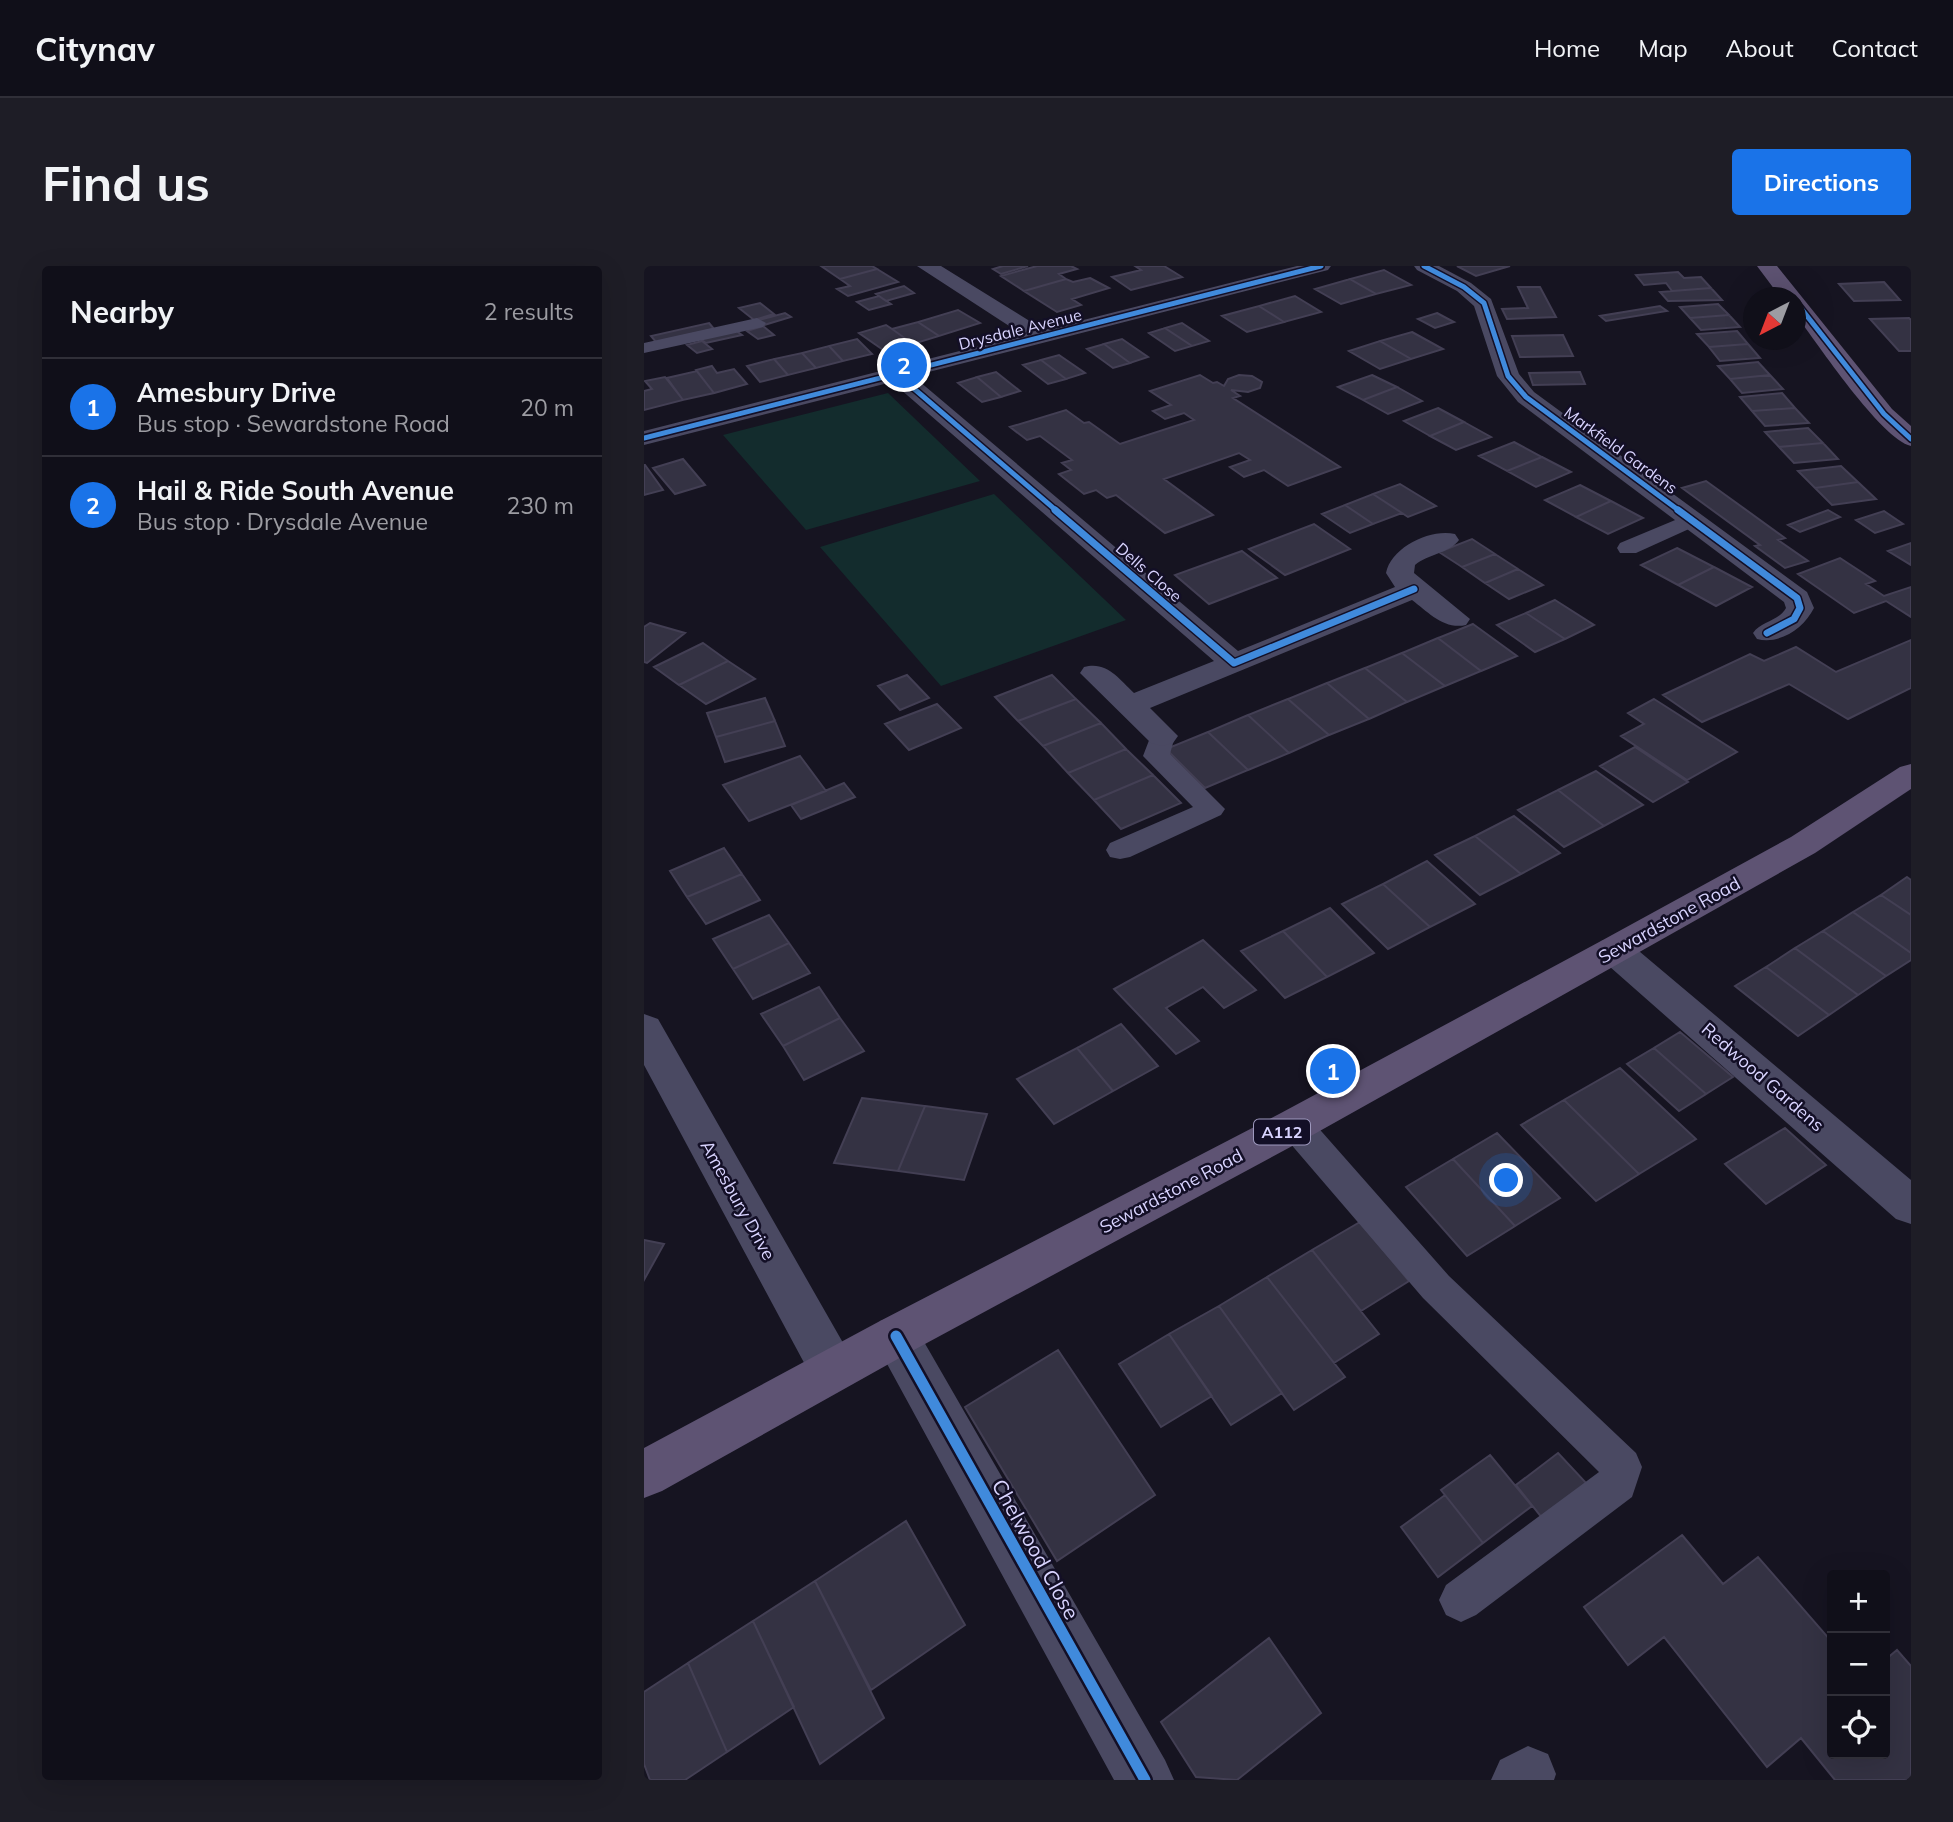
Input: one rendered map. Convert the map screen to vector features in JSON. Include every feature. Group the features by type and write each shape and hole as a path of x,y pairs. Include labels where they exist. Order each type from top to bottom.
{"main road":[{"path":"1767,266 1783,287"},
{"path":"1806,315 1884,414 1911,439"},
{"name":"Sewardstone Road","path":"644,1474 896,1336 1295,1125 1614,950 1803,845 1911,774"}],"street":[{"path":"927,266 1042,338"},
{"name":"Drysdale Avenue","path":"644,438 1321,266"},
{"name":"Markfield Gardens","path":"1424,266 1464,287 1484,303 1508,376 1526,397 1797,598 1800,608 1794,619 1767,633"},
{"name":"Dells Close","path":"898,375 1234,663"},
{"path":"1446,540 1413,553 1402,562 1400,573 1405,582 1457,620"},
{"path":"1130,705 1414,589"},
{"path":"1095,673 1162,737"},
{"name":"Redwood Gardens","path":"1614,950 1911,1206"},
{"name":"Amesbury Drive","path":"644,1029 833,1370"},
{"name":"Chelwood Close","path":"896,1336 1145,1780"}],"lane":[{"path":"644,348 757,323"},
{"path":"1628,548 1692,519"},
{"path":"1120,850 1211,809 1156,756 1162,737"},
{"path":"1295,1125 1436,1287 1622,1466 1618,1483 1461,1600"}],"green space":[{"path":"888,393 980,481 806,530 723,435"},
{"path":"994,494 1126,620 941,686 820,547"}],"building":[{"path":"821,266 872,266 877,269 840,279"},
{"path":"1003,266 1028,266 1001,274 993,269"},
{"path":"1037,266 1071,266 1077,269 1059,274 1066,279 1024,291 1001,276"},
{"path":"1135,266 1164,266 1182,277 1131,290 1112,277 1141,270"},
{"path":"1457,266 1510,266 1476,276"},
{"path":"877,269 898,282 848,296 837,289 850,286 840,279"},
{"path":"1384,270 1411,285 1376,294 1350,279"},
{"path":"1678,272 1684,278 1701,277 1711,288 1672,291 1666,283 1644,285 1636,275"},
{"path":"1090,278 1109,288 1072,299 1081,305 1057,312 1024,291 1066,279 1073,282"},
{"path":"1350,279 1376,294 1341,304 1315,289"},
{"path":"1884,282 1900,300 1854,301 1839,284"},
{"path":"904,286 914,293 886,301 876,294"},
{"path":"1518,287 1540,287 1556,317 1507,319 1502,309 1528,308"},
{"path":"1711,288 1722,300 1668,301 1660,292"},
{"path":"879,296 891,304 869,310 857,302"},
{"path":"1295,296 1321,312 1284,322 1259,306"},
{"path":"760,303 774,314 754,320 739,308"},
{"path":"1718,304 1729,315 1690,318 1680,307"},
{"path":"1259,306 1284,322 1247,332 1222,316"},
{"path":"1660,306 1667,311 1606,321 1600,316"},
{"path":"958,310 980,323 939,336 918,322"},
{"path":"785,313 791,317 764,325 759,320"},
{"path":"1437,313 1454,322 1435,328 1418,319"},
{"path":"1729,315 1740,327 1701,330 1690,318"},
{"path":"1909,318 1911,351 1899,351 1870,319"},
{"path":"918,322 939,336 913,344 892,329"},
{"path":"709,323 714,329 656,342 651,336"},
{"path":"1182,323 1209,341 1192,346 1165,328"},
{"path":"886,325 913,344 886,352 859,333"},
{"path":"763,326 774,335 758,339 747,331"},
{"path":"1165,328 1192,346 1175,351 1149,333"},
{"path":"735,330 742,335 706,343 699,338"},
{"path":"1737,331 1743,338 1743,344 1709,347 1697,334"},
{"path":"1412,332 1443,349 1411,359 1380,341"},
{"path":"1563,335 1573,356 1520,357 1512,336"},
{"path":"857,339 872,354 843,361 829,346"},
{"path":"1122,339 1148,357 1130,363 1104,344"},
{"path":"702,341 712,349 697,353 687,345"},
{"path":"1380,341 1411,359 1380,369 1349,351"},
{"path":"1104,344 1130,363 1113,368 1087,349"},
{"path":"1743,344 1743,350 1753,350 1760,358 1720,361 1709,347"},
{"path":"829,346 843,361 816,368 802,353"},
{"path":"802,353 816,368 788,375 774,359"},
{"path":"1059,355 1085,373 1066,379 1041,360"},
{"path":"774,359 788,375 760,382 747,366"},
{"path":"1041,360 1066,379 1048,384 1023,365"},
{"path":"1758,362 1770,375 1730,379 1718,366"},
{"path":"712,366 717,373 734,369 747,384 714,393 696,370"},
{"path":"697,371 714,393 683,400 667,378"},
{"path":"996,372 1020,391 1001,397 977,377"},
{"path":"1580,372 1585,384 1533,385 1529,373"},
{"path":"1200,375 1224,386 1228,379 1239,375 1252,376 1262,382 1260,388 1248,392 1231,390 1240,396 1233,398 1340,467 1288,486 1264,470 1244,477 1230,467 1250,460 1239,453 1164,479 1213,515 1165,533 1116,495 1107,498 1096,490 1084,494 1059,474 1071,470 1062,463 1072,460 1040,436 1027,440 1010,427 1066,410 1120,444 1194,420 1184,413 1165,419 1153,411 1171,405 1150,391"},
{"path":"1372,375 1397,387 1363,400 1338,387"},
{"path":"1770,375 1783,389 1742,393 1730,379"},
{"path":"665,377 683,400 644,410 644,391 652,389 645,381"},
{"path":"977,377 1001,397 982,402 958,383"},
{"path":"1397,387 1422,401 1388,414 1363,400"},
{"path":"1782,393 1795,408 1752,411 1740,397"},
{"path":"1438,408 1464,422 1430,436 1404,421"},
{"path":"1795,408 1809,423 1765,426 1752,411"},
{"path":"1464,422 1491,437 1456,450 1430,436"},
{"path":"1808,428 1823,443 1779,447 1765,432"},
{"path":"1514,442 1542,457 1507,471 1479,456"},
{"path":"1823,443 1838,459 1794,463 1779,447"},
{"path":"1542,457 1571,472 1536,487 1507,471"},
{"path":"683,459 705,485 675,494 653,468"},
{"path":"645,465 663,490 644,495"},
{"path":"1841,466 1858,482 1815,488 1798,471"},
{"path":"1706,481 1785,538 1778,540 1808,561 1785,568 1755,546 1760,545 1682,488"},
{"path":"1858,482 1876,499 1832,505 1815,488"},
{"path":"1400,484 1436,506 1408,517 1373,494"},
{"path":"1580,485 1611,501 1576,517 1545,500"},
{"path":"1373,494 1402,513 1373,524 1345,505"},
{"path":"1611,501 1643,518 1608,534 1576,517"},
{"path":"1345,505 1373,524 1350,533 1322,514"},
{"path":"1828,510 1840,517 1800,532 1788,525"},
{"path":"1884,511 1903,524 1875,533 1856,520"},
{"path":"1314,524 1350,549 1285,575 1249,549"},
{"path":"1472,539 1495,554 1462,567 1439,552"},
{"path":"1911,543 1911,565 1888,551"},
{"path":"1677,548 1714,567 1678,585 1641,565"},
{"path":"1242,551 1277,578 1209,604 1175,575"},
{"path":"1495,554 1518,569 1485,583 1462,567"},
{"path":"1840,558 1875,581 1866,584 1884,596 1911,587 1911,617 1886,601 1854,613 1798,574"},
{"path":"1714,567 1752,587 1716,606 1678,585"},
{"path":"1518,569 1543,585 1509,599 1485,583"},
{"path":"1555,600 1594,625 1565,639 1526,613"},
{"path":"1526,613 1565,639 1535,652 1497,625"},
{"path":"650,623 685,633 647,663 644,662 644,627"},
{"path":"1473,624 1517,656 1481,671 1438,638"},
{"path":"1438,638 1481,671 1445,686 1402,653"},
{"path":"1911,640 1911,688 1848,719 1789,684 1702,722 1663,695 1750,654 1764,661 1796,647 1836,672"},
{"path":"703,643 728,661 679,685 654,667"},
{"path":"1402,653 1445,686 1407,702 1365,668"},
{"path":"728,661 755,679 706,704 679,685"},
{"path":"1365,668 1407,702 1369,719 1327,683"},
{"path":"907,675 929,698 900,710 878,686"},
{"path":"1052,675 1076,699 1018,721 995,697"},
{"path":"1327,683 1369,719 1329,735 1288,699"},
{"path":"765,698 775,721 716,737 707,713"},
{"path":"1076,699 1101,723 1043,746 1018,721"},
{"path":"1288,699 1329,735 1289,753 1248,715"},
{"path":"1654,699 1737,752 1687,780 1621,736 1644,724 1628,713"},
{"path":"937,704 961,728 909,750 885,724"},
{"path":"1248,715 1289,753 1248,770 1208,732"},
{"path":"775,721 785,746 725,762 716,737"},
{"path":"1101,723 1126,749 1068,773 1043,746"},
{"path":"1208,732 1248,770 1205,788 1166,749"},
{"path":"1635,747 1688,782 1653,802 1600,766"},
{"path":"1126,749 1153,775 1094,800 1068,773"},
{"path":"800,756 826,791 749,821 723,785"},
{"path":"1596,771 1643,805 1604,826 1558,790"},
{"path":"1153,775 1181,803 1121,829 1094,800"},
{"path":"844,783 855,797 801,819 791,805"},
{"path":"1558,790 1604,826 1564,847 1518,810"},
{"path":"1514,816 1560,853 1521,874 1475,836"},
{"path":"1475,836 1521,874 1480,895 1435,855"},
{"path":"724,848 742,874 687,897 670,871"},
{"path":"1427,861 1475,904 1430,927 1383,884"},
{"path":"742,874 760,900 706,924 687,897"},
{"path":"1907,877 1911,880 1911,915 1881,895"},
{"path":"1383,884 1430,927 1388,949 1342,904"},
{"path":"1881,895 1911,915 1911,953 1853,912"},
{"path":"1330,908 1374,953 1327,977 1283,931"},
{"path":"1853,912 1911,953 1911,960 1886,976 1823,931"},
{"path":"769,915 789,943 733,969 713,939"},
{"path":"1283,931 1327,977 1285,998 1241,951"},
{"path":"1823,931 1886,976 1858,995 1795,948"},
{"path":"1203,940 1256,990 1224,1008 1203,987 1166,1008 1199,1041 1176,1054 1114,989"},
{"path":"789,943 810,973 753,999 733,969"},
{"path":"1795,948 1858,995 1829,1015 1766,967"},
{"path":"1766,967 1829,1015 1798,1036 1735,986"},
{"path":"819,987 840,1018 783,1046 761,1014"},
{"path":"840,1018 864,1051 804,1080 783,1046"},
{"path":"1121,1024 1158,1066 1113,1091 1077,1048"},
{"path":"1680,1032 1733,1077 1706,1094 1654,1048"},
{"path":"1077,1048 1113,1091 1054,1124 1017,1079"},
{"path":"1654,1048 1706,1094 1679,1111 1627,1064"},
{"path":"1620,1068 1696,1139 1639,1174 1564,1100"},
{"path":"862,1098 925,1106 898,1171 834,1163"},
{"path":"1564,1100 1639,1174 1596,1201 1521,1125"},
{"path":"925,1106 987,1114 964,1180 898,1171"},
{"path":"1785,1128 1826,1165 1766,1204 1725,1164"},
{"path":"1497,1133 1560,1198 1515,1226 1453,1159"},
{"path":"1453,1159 1515,1226 1467,1256 1406,1187"},
{"path":"1360,1222 1409,1281 1361,1311 1312,1250"},
{"path":"644,1240 664,1244 644,1280"},
{"path":"1312,1250 1379,1334 1334,1363 1267,1277"},
{"path":"1267,1277 1345,1377 1294,1410 1219,1306"},
{"path":"1219,1306 1282,1393 1231,1425 1169,1334"},
{"path":"1169,1334 1212,1396 1161,1427 1119,1364"},
{"path":"1058,1350 1155,1495 1057,1561 965,1407"},
{"path":"1558,1453 1588,1485 1543,1519 1516,1485"},
{"path":"1490,1455 1532,1506 1483,1543 1441,1490"},
{"path":"1445,1495 1483,1543 1438,1577 1401,1527"},
{"path":"906,1521 965,1625 871,1690 815,1581"},
{"path":"1682,1535 1723,1584 1758,1557 1827,1636 1827,1759 1890,1759 1890,1656 1897,1650 1911,1666 1911,1780 1835,1780 1801,1738 1767,1767 1664,1637 1628,1665 1584,1607"},
{"path":"815,1581 884,1718 820,1764 753,1621"},
{"path":"753,1621 794,1707 727,1752 688,1663"},
{"path":"1269,1638 1321,1713 1237,1780 1196,1777 1161,1722"},
{"path":"688,1663 727,1752 685,1780 650,1780 644,1764 644,1692"}],"cycle path":[{"path":"644,438 1321,266"},
{"path":"1424,266 1464,287 1484,303 1508,376 1526,397 1797,598 1800,608 1794,619 1767,633"},
{"path":"1806,315 1884,414 1911,439"},
{"path":"898,375 1234,663 1414,589"},
{"path":"896,1336 1145,1780"}],"place":[{"name":"Hail & Ride South Avenue","path":"904,365"},
{"name":"Amesbury Drive","path":"1333,1071"}]}
